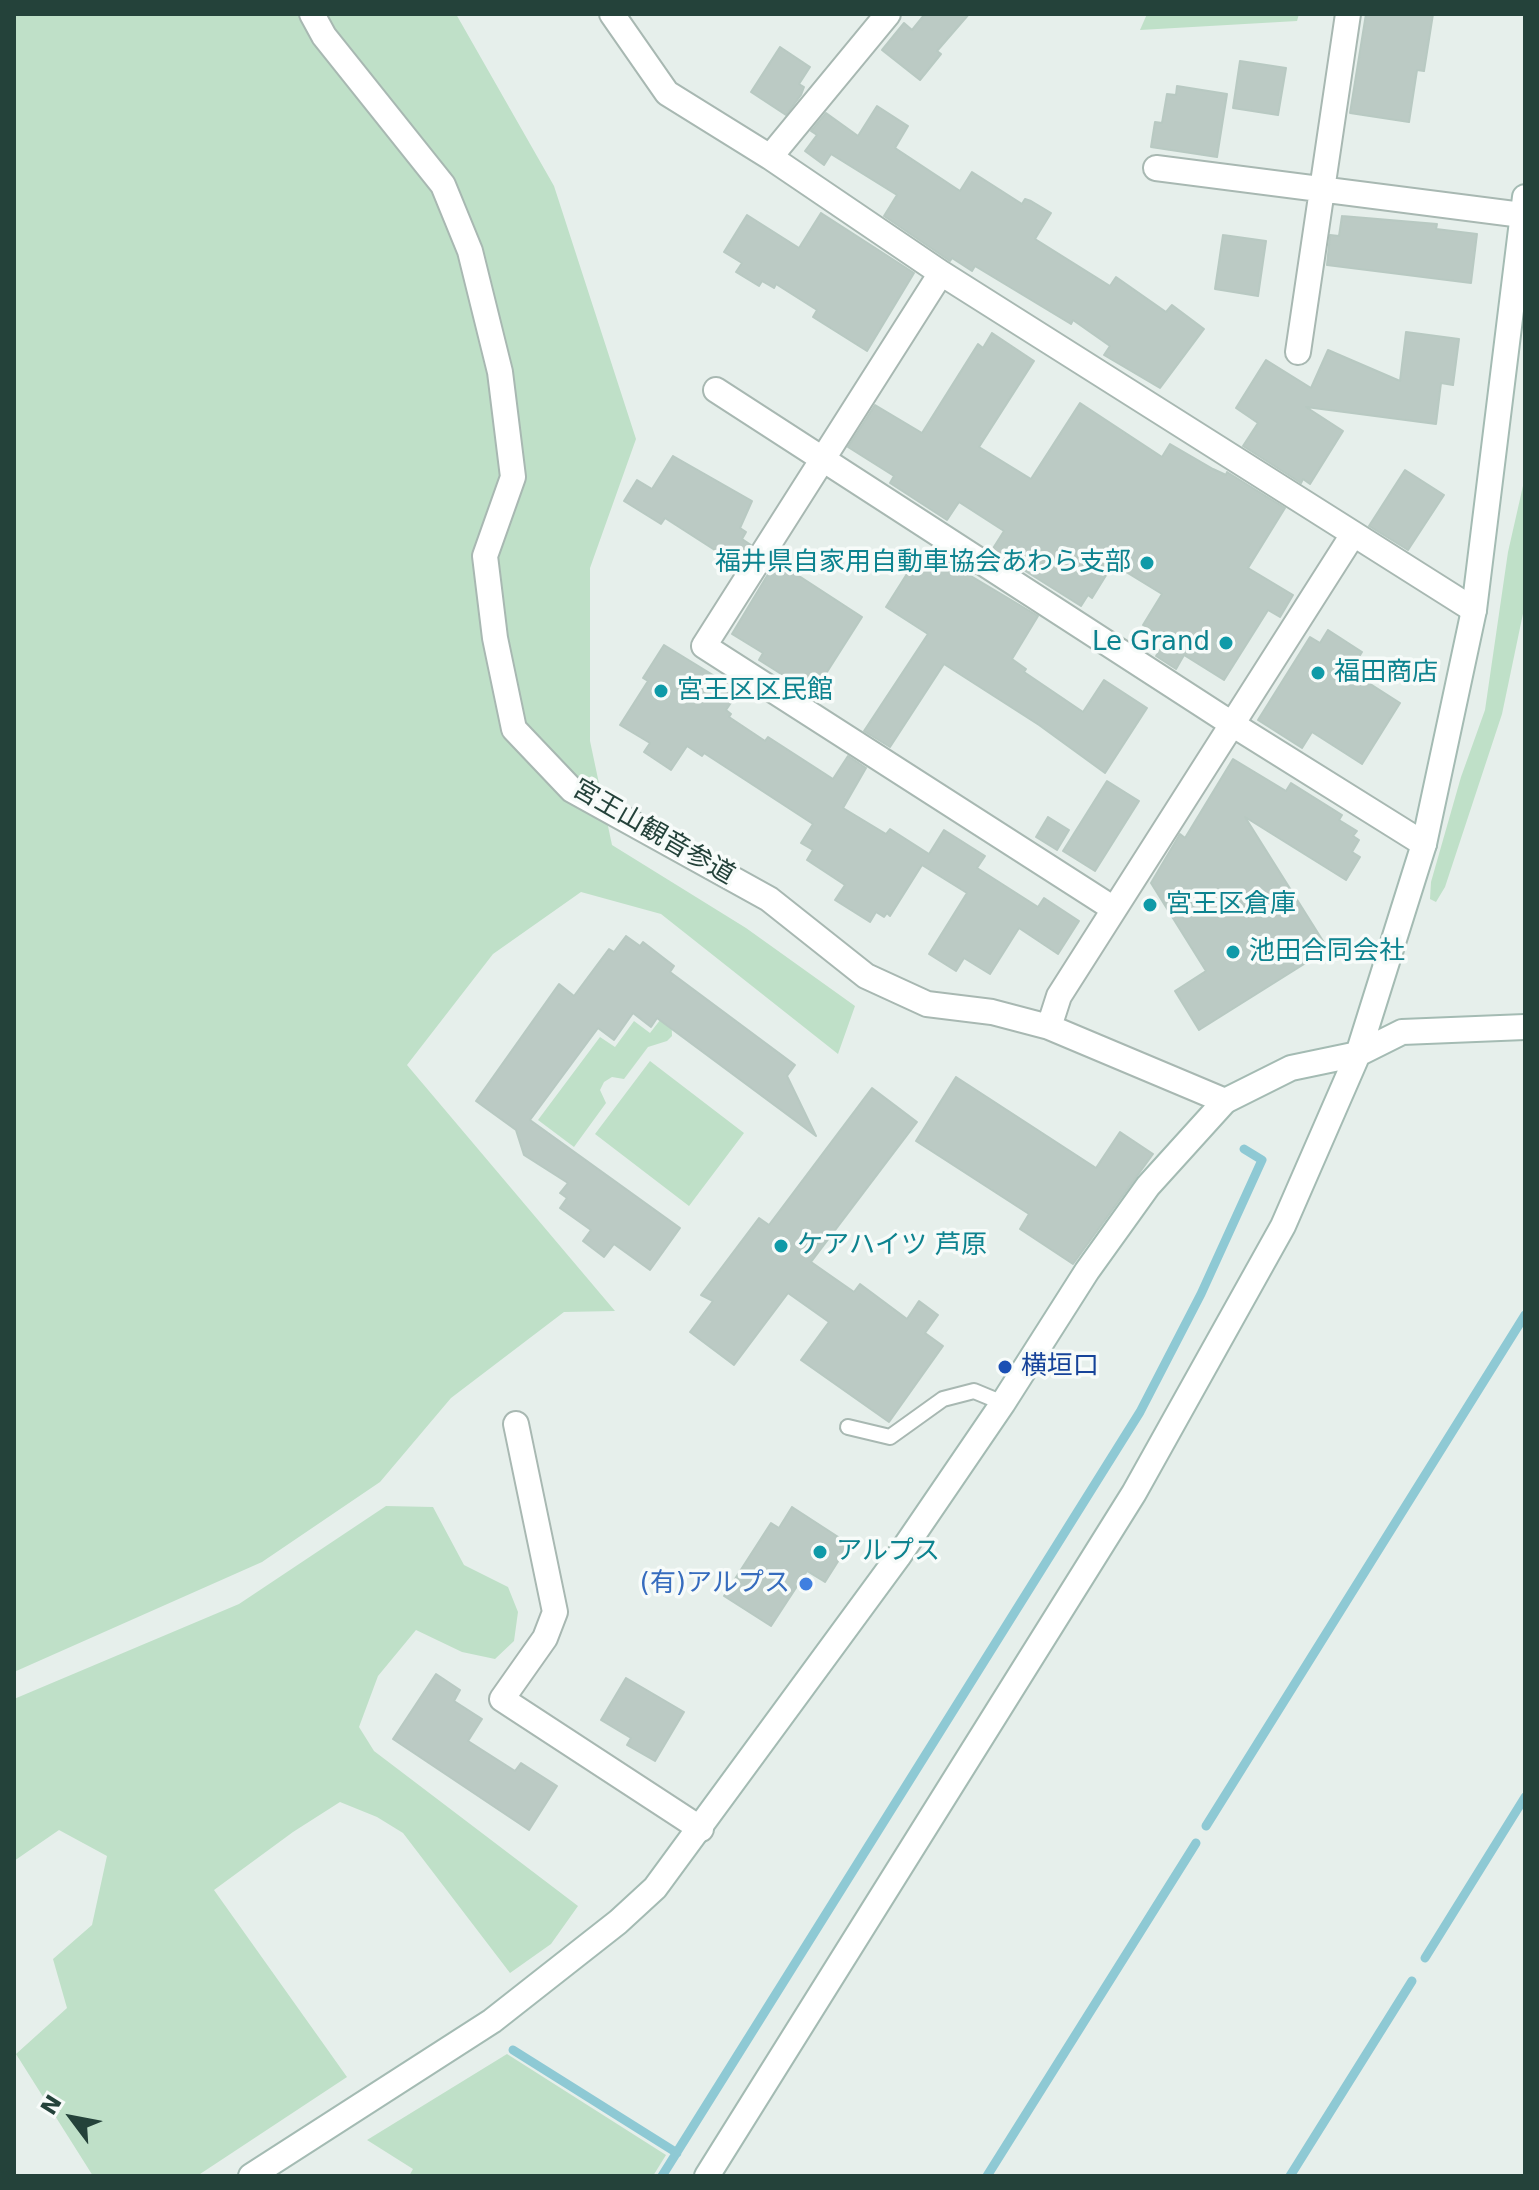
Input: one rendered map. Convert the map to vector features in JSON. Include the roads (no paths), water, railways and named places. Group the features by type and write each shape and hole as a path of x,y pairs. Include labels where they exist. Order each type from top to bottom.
{"street":[{"name":"宮王山観音参道","path":"312,14 382,112 443,185 470,251 500,372 513,477 485,556 495,638 514,729 572,790 769,899 866,976 927,1004 992,1012 1049,1027 1225,1101"},
{"path":"612,14 667,93 770,157 941,273 1352,536 1474,610"},
{"path":"770,157 888,14"},
{"path":"1298,352 1348,14"},
{"path":"707,2176 1134,1493 1283,1226 1358,1054 1424,844 1474,610 1524,206 1320,191 1156,168"},
{"path":"941,273 704,646 1114,909"},
{"path":"716,390 1232,724 1424,844"},
{"path":"1049,1027 1059,996 1352,536"},
{"path":"251,2176 492,2021 618,1922 655,1888 898,1557 1003,1403 1087,1271 1148,1186 1225,1101 1291,1068 1358,1054 1402,1032 1525,1027"},
{"path":"516,1424 555,1612 545,1638 502,1699 701,1829"}],"lane":[{"path":"848,1427 890,1437 943,1399 974,1391 1003,1403"}],"waterway":[{"path":"662,2176 1140,1412 1201,1294 1262,1160 1244,1149"},
{"path":"1206,1826 1525,1315"},
{"path":"1425,1958 1525,1797"},
{"path":"987,2176 1196,1843"},
{"path":"1290,2176 1412,1981"},
{"path":"513,2050 677,2153"}],"place":[{"name":"福井県自家用自動車協会あわら支部","path":"1147,563"},
{"name":"Le Grand","path":"1226,643"},
{"name":"福田商店","path":"1318,673"},
{"name":"宮王区区民館","path":"661,691"},
{"name":"宮王区倉庫","path":"1150,905"},
{"name":"池田合同会社","path":"1233,952"},
{"name":"ケアハイツ 芦原","path":"781,1246"},
{"name":"横垣口","path":"1005,1367"},
{"name":"アルプス","path":"820,1552"},
{"name":"(有)アルプス","path":"806,1584"}]}
